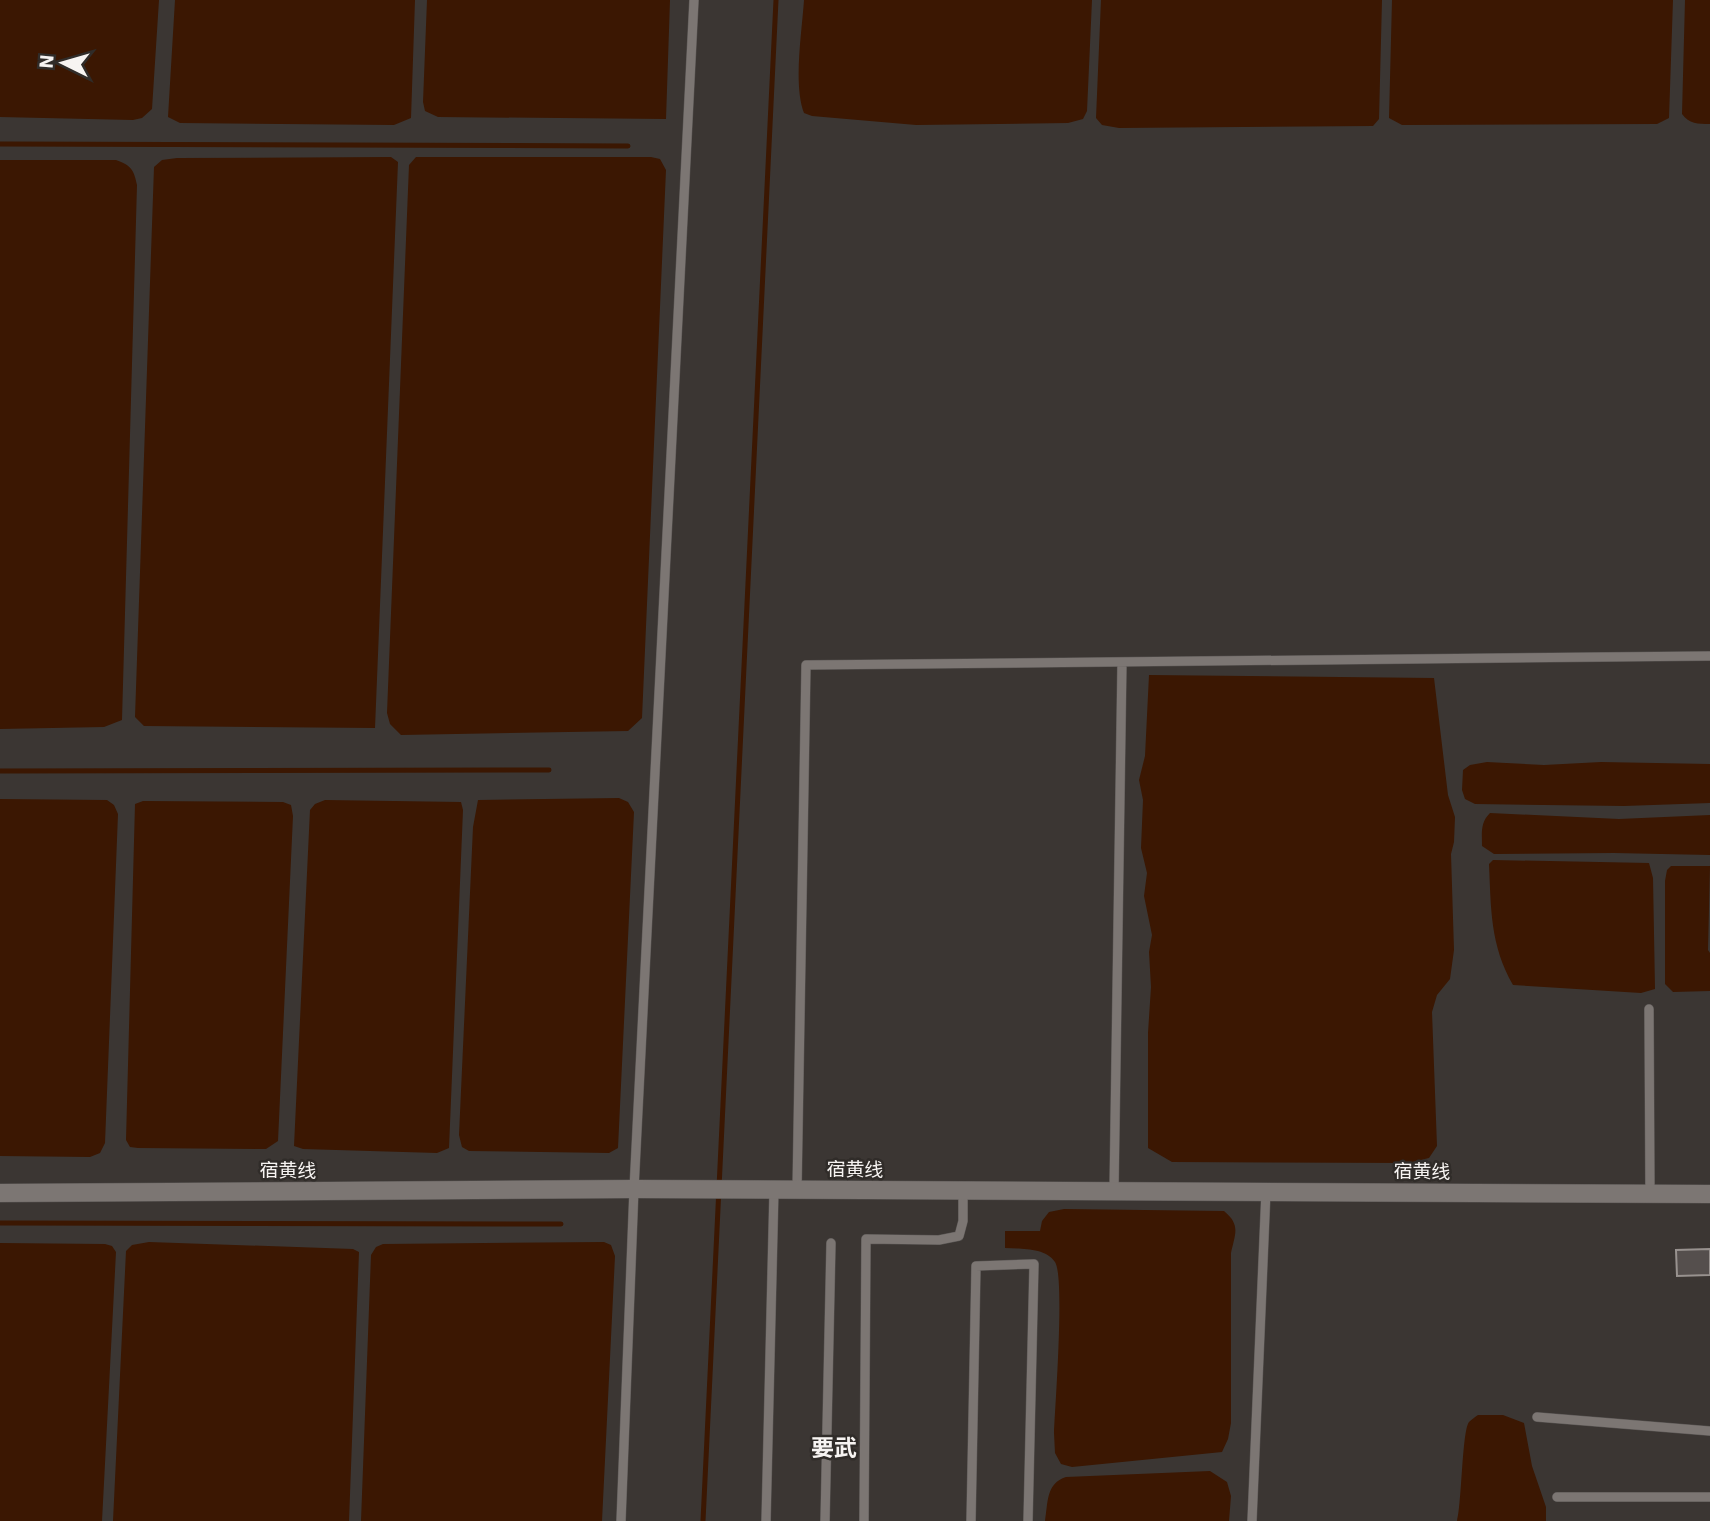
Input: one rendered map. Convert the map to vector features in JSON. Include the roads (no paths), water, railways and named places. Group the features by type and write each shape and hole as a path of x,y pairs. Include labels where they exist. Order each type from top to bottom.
{"main road":[{"name":"宿黄线","path":"0,1193 634,1189 1710,1194"}],"lane":[{"path":"621,1521 634,1189 694,0"},
{"path":"797,1190 806,665 1710,656"},
{"path":"1114,1191 1122,662"},
{"path":"1649,1009 1650,1193"},
{"path":"766,1190 766,1521"},
{"path":"863,1521 866,1240 939,1240 959,1236 963,1221 963,1190"},
{"path":"1252,1521 1266,1191"},
{"path":"825,1521 831,1243"},
{"path":"971,1521 976,1266 1034,1264 1028,1521"},
{"path":"1538,1417 1710,1431"},
{"path":"1557,1497 1710,1497"}],"waterway":[{"path":"703,1521 776,0"},
{"path":"0,144 628,146"},
{"path":"0,771 549,770"},
{"path":"0,1223 561,1224"}],"district":[{"name":"要武","path":"834,1448"}]}
